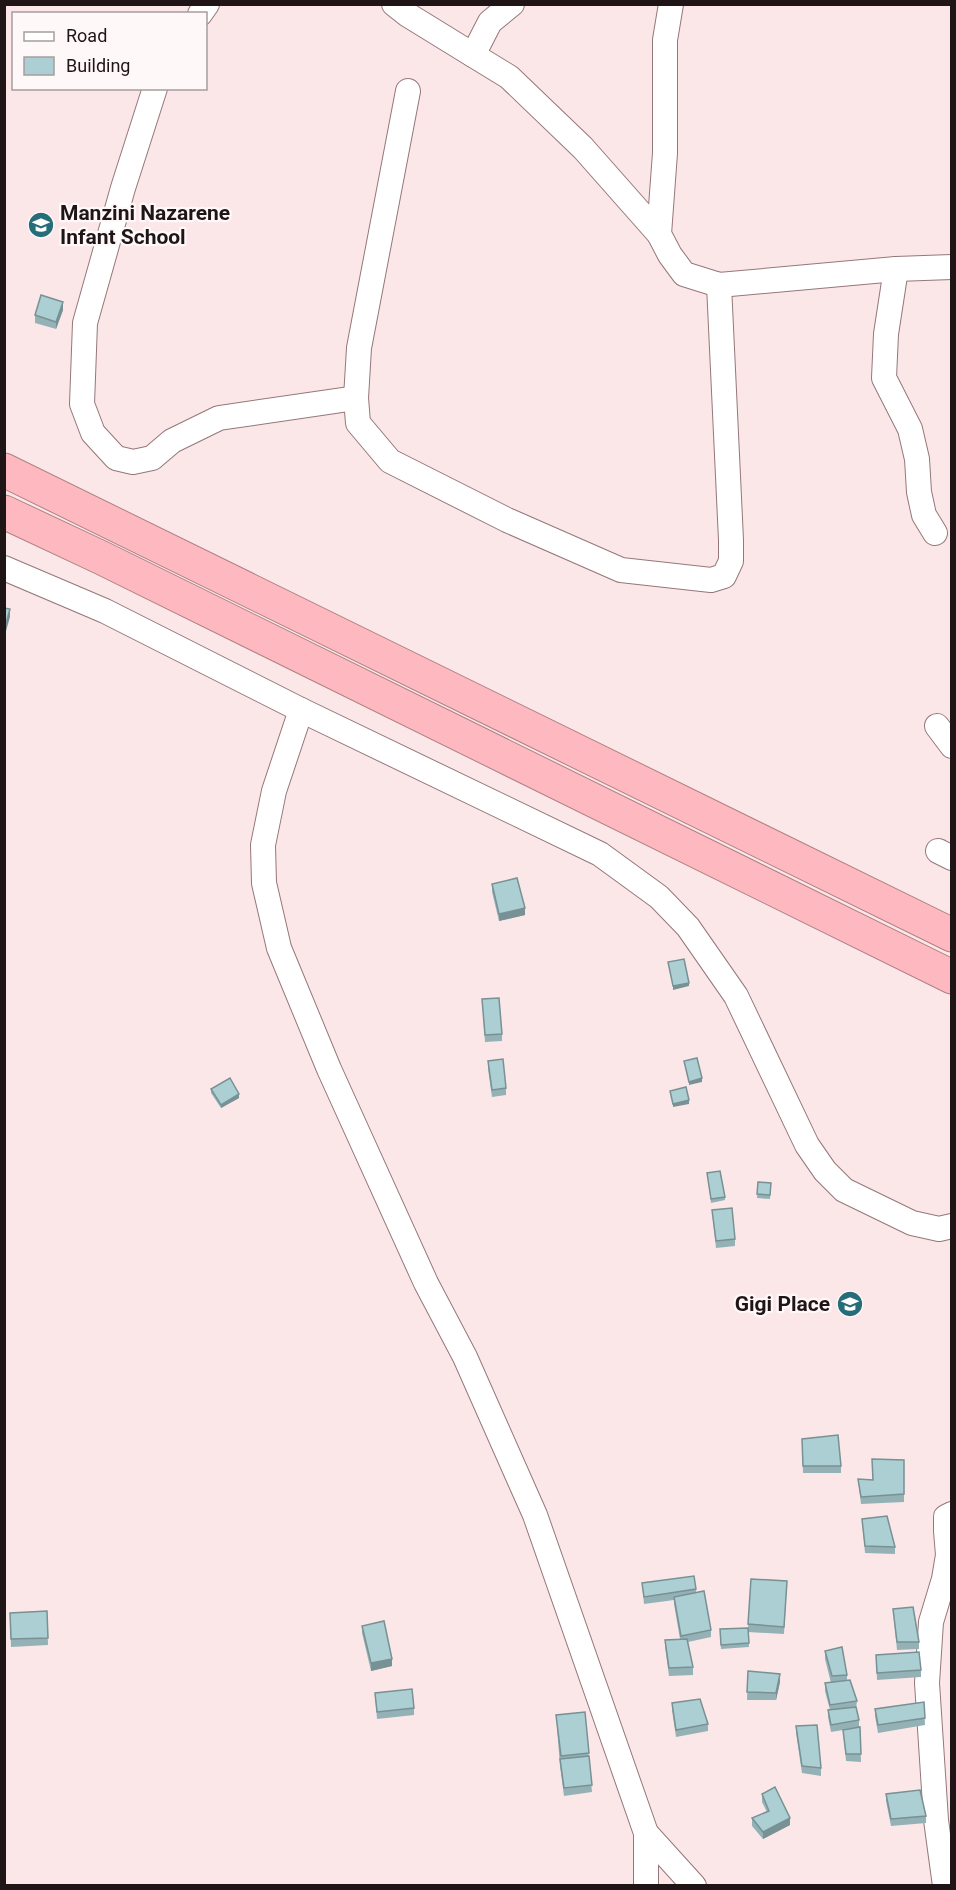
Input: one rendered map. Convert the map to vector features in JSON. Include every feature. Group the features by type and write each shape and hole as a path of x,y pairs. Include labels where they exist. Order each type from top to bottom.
{"highway":[{"path":"4,470 951,935"},
{"path":"4,512 102,558 951,977"}],"street":[{"path":"394,4 509,77 575,140 659,234 670,255 684,274 719,285 896,269 951,267"},
{"path":"473,55 490,22 512,4"},
{"path":"659,234 665,153 665,40 671,4"},
{"path":"154,90 123,188 85,323 82,404 93,433 116,458 133,462 152,458 172,441 219,418 356,398"},
{"path":"408,91 359,348 356,398 358,423 390,461 507,520 621,570 711,580 724,576 731,561 731,540 719,285"},
{"path":"896,269 886,334 884,378 910,429 917,459 919,492 924,515 935,533"},
{"path":"4,568 105,611 301,710 600,854 659,897 688,927 736,996 807,1145 825,1171 844,1190 912,1223 939,1229 951,1226"},
{"path":"301,710 274,791 263,845 264,883 279,948 329,1069 426,1283 465,1357 535,1515 646,1833 646,1886"},
{"path":"937,726 951,746"},
{"path":"945,1886 936,1820 927,1683 931,1622 944,1579 948,1555 946,1517 951,1514"},
{"path":"646,1833 694,1886"}],"building":[{"path":"41,295 63,302 56,322 35,315"},
{"path":"4,608 10,609 4,631"},
{"path":"517,878 525,908 499,914 492,884"},
{"path":"684,959 689,983 673,986 668,962"},
{"path":"499,998 502,1034 485,1035 482,999"},
{"path":"697,1058 702,1078 689,1082 684,1061"},
{"path":"503,1059 506,1088 492,1090 488,1061"},
{"path":"230,1078 239,1094 221,1105 211,1089"},
{"path":"686,1087 689,1100 673,1104 670,1091"},
{"path":"720,1171 725,1197 711,1199 707,1173"},
{"path":"758,1182 771,1183 770,1195 757,1194"},
{"path":"732,1208 735,1239 716,1241 712,1210"},
{"path":"838,1435 841,1466 803,1466 802,1439"},
{"path":"872,1459 904,1460 904,1494 861,1497 858,1479 873,1480"},
{"path":"887,1516 895,1547 865,1546 862,1519"},
{"path":"694,1576 696,1589 644,1597 642,1583"},
{"path":"751,1579 787,1581 784,1627 748,1624"},
{"path":"704,1591 711,1630 681,1636 674,1597"},
{"path":"913,1607 919,1642 897,1642 893,1609"},
{"path":"47,1611 48,1638 11,1639 10,1613"},
{"path":"384,1621 392,1659 371,1663 362,1626"},
{"path":"748,1628 749,1643 721,1645 720,1629"},
{"path":"687,1639 693,1667 669,1668 665,1640"},
{"path":"842,1647 847,1675 832,1676 825,1651"},
{"path":"919,1652 921,1670 877,1673 876,1655"},
{"path":"748,1671 780,1674 776,1693 747,1692"},
{"path":"850,1680 857,1701 830,1705 825,1683"},
{"path":"412,1689 414,1708 377,1712 375,1693"},
{"path":"700,1699 708,1724 676,1730 672,1703"},
{"path":"924,1702 925,1718 878,1725 875,1709"},
{"path":"856,1707 859,1720 831,1725 828,1710"},
{"path":"585,1712 589,1753 561,1756 556,1715"},
{"path":"817,1725 821,1768 802,1766 796,1726"},
{"path":"860,1727 861,1754 846,1754 843,1730"},
{"path":"589,1756 592,1785 564,1788 560,1759"},
{"path":"775,1787 790,1818 763,1832 752,1818 769,1811 762,1794"},
{"path":"920,1790 926,1816 891,1819 886,1794"}],"place":[{"name":"Manzini Nazarene Infant School","path":"41,225"},
{"name":"Gigi Place","path":"850,1304"}]}
